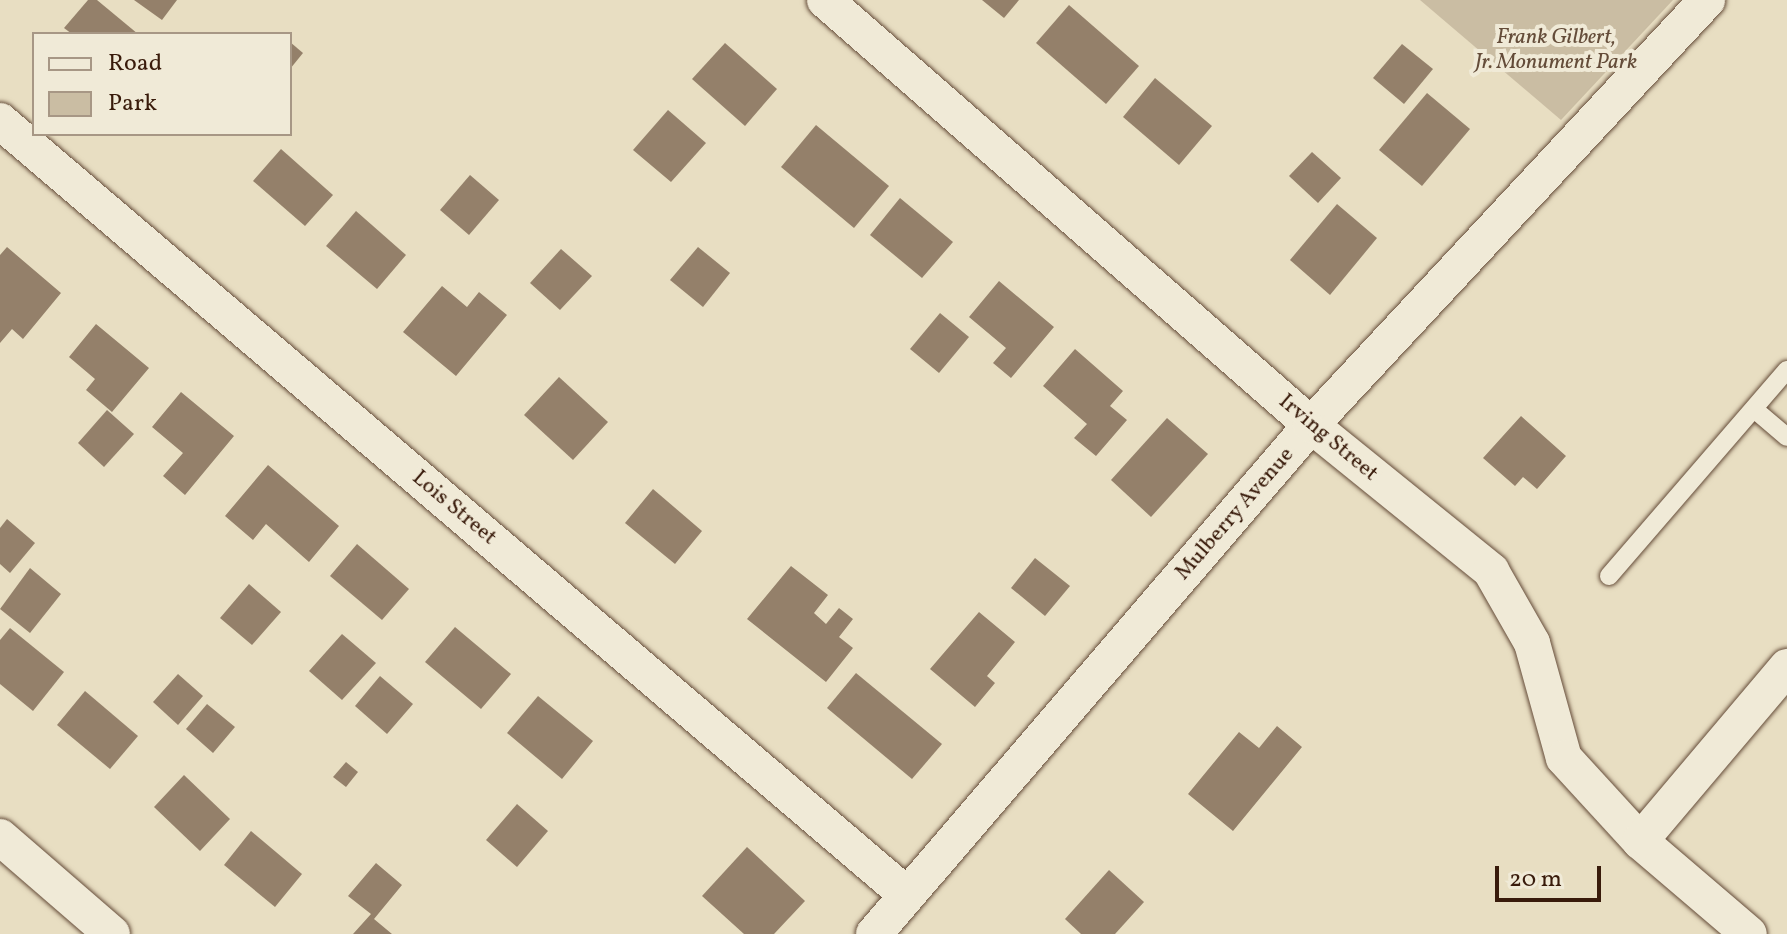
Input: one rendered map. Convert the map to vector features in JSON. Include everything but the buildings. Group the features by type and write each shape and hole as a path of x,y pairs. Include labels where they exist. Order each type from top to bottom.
{"street":[{"name":"Irving Street","path":"825,0 1311,425 1491,571 1532,643 1564,758 1640,841 1749,934"},
{"name":"Mulberry Avenue","path":"874,934 1311,425 1707,0"},
{"name":"Lois Street","path":"0,121 907,895"},
{"path":"1640,841 1787,667"},
{"path":"0,837 112,934"}],"lane":[{"path":"1609,576 1787,370"},
{"path":"1754,409 1787,437"}],"green space":[{"name":"Frank Gilbert, Jr. Monument Park","path":"1420,0 1673,0 1561,120"}]}
